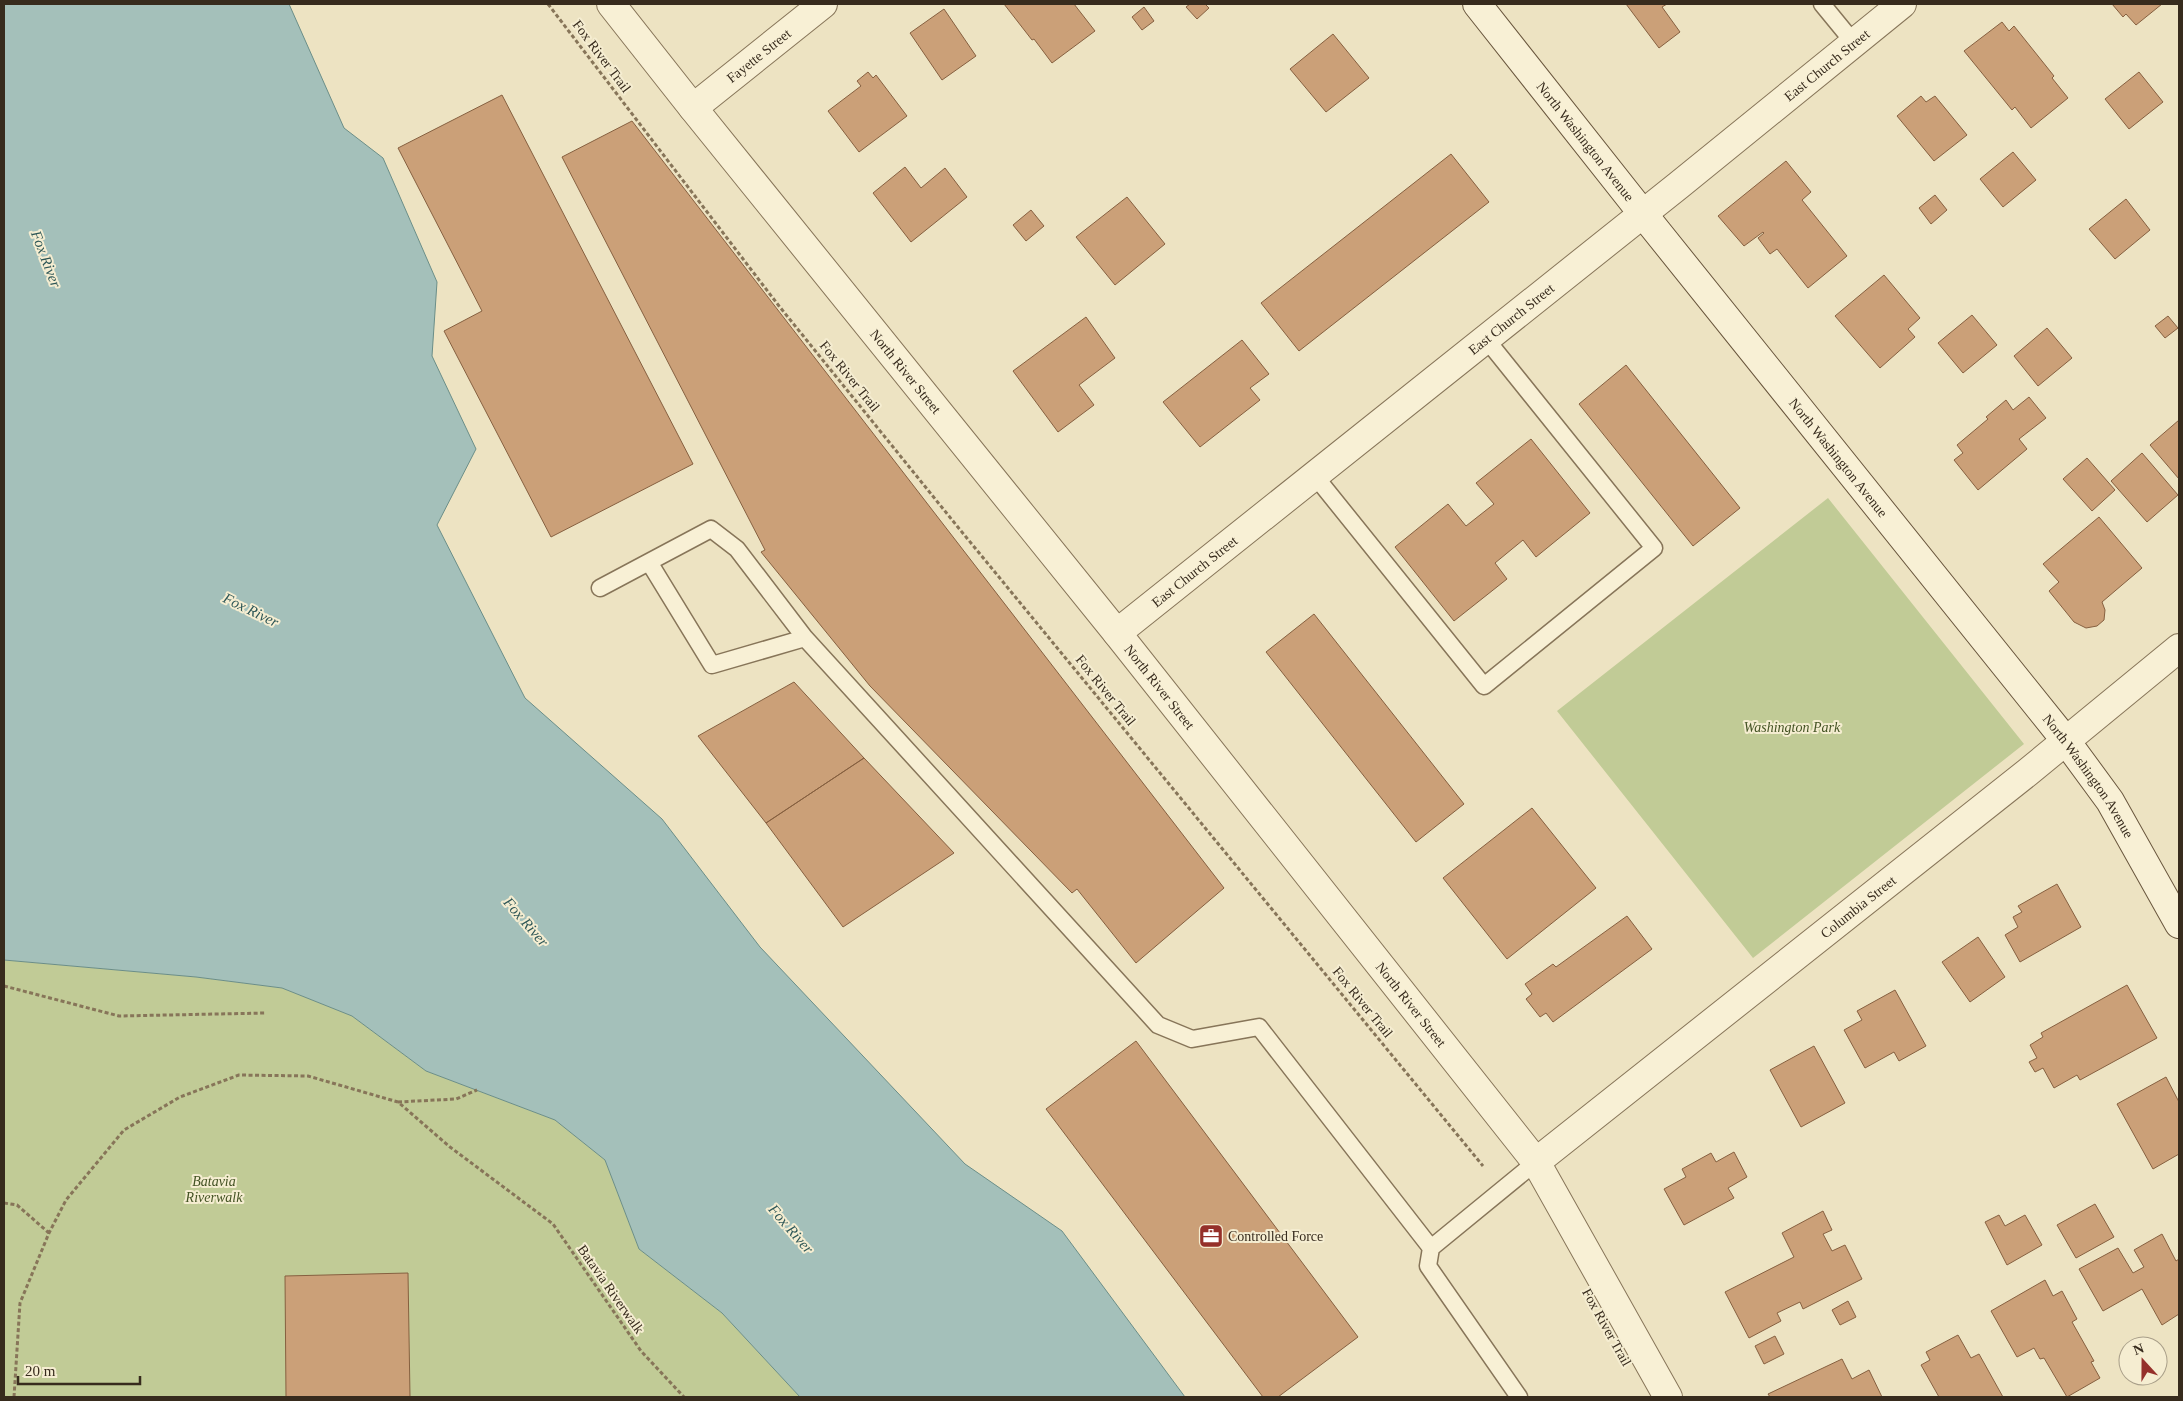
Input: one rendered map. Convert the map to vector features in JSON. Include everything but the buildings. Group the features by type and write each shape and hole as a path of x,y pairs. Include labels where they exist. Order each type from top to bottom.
{"street":[{"name":"North River Street","path":"611,4 1117,634 1536,1162 1668,1397"},
{"name":"Fayette Street","path":"693,108 823,4"},
{"name":"North Washington Avenue","path":"1477,4 2066,741 2110,801 2179,924"},
{"name":"East Church Street","path":"1117,634 1643,214 1902,4"},
{"name":"Columbia Street","path":"1536,1162 2066,741 2179,648"}],"lane":[{"path":"1822,4 1854,43"},
{"path":"1314,476 1484,686 1654,548 1486,339"},
{"path":"600,588 712,529 737,549 804,638 1158,1025 1192,1039 1259,1027 1431,1248"},
{"path":"649,562 712,665 804,638"},
{"path":"1519,1397 1428,1266 1431,1248 1536,1162"}],"path":[{"name":"Fox River Trail","path":"548,4 797,328 963,534 1502,1190"},
{"path":"4,986 119,1016 266,1013"},
{"name":"Batavia Riverwalk","path":"14,1397 20,1303 49,1233 66,1200 124,1130 180,1098 239,1075 308,1076 398,1102 450,1147 553,1224 641,1352 684,1397"},
{"path":"398,1102 456,1099 478,1090"},
{"path":"4,1203 17,1205 49,1233"}],"green space":[{"name":"Washington Park","path":"1828,498 2024,744 1753,958 1557,711"},
{"name":"Batavia Riverwalk","path":"4,960 196,977 282,988 352,1016 426,1071 555,1120 605,1160 639,1249 722,1313 800,1397 4,1397"}],"water":[{"name":"Fox River","path":"4,4 289,4 344,128 383,158 437,282 432,356 476,449 437,525 525,698 662,819 760,947 965,1164 1062,1231 1185,1397 800,1397 722,1313 639,1249 605,1160 555,1120 426,1071 352,1016 282,988 196,977 4,960"}],"place":[{"name":"Controlled Force","path":"1211,1236"}]}
